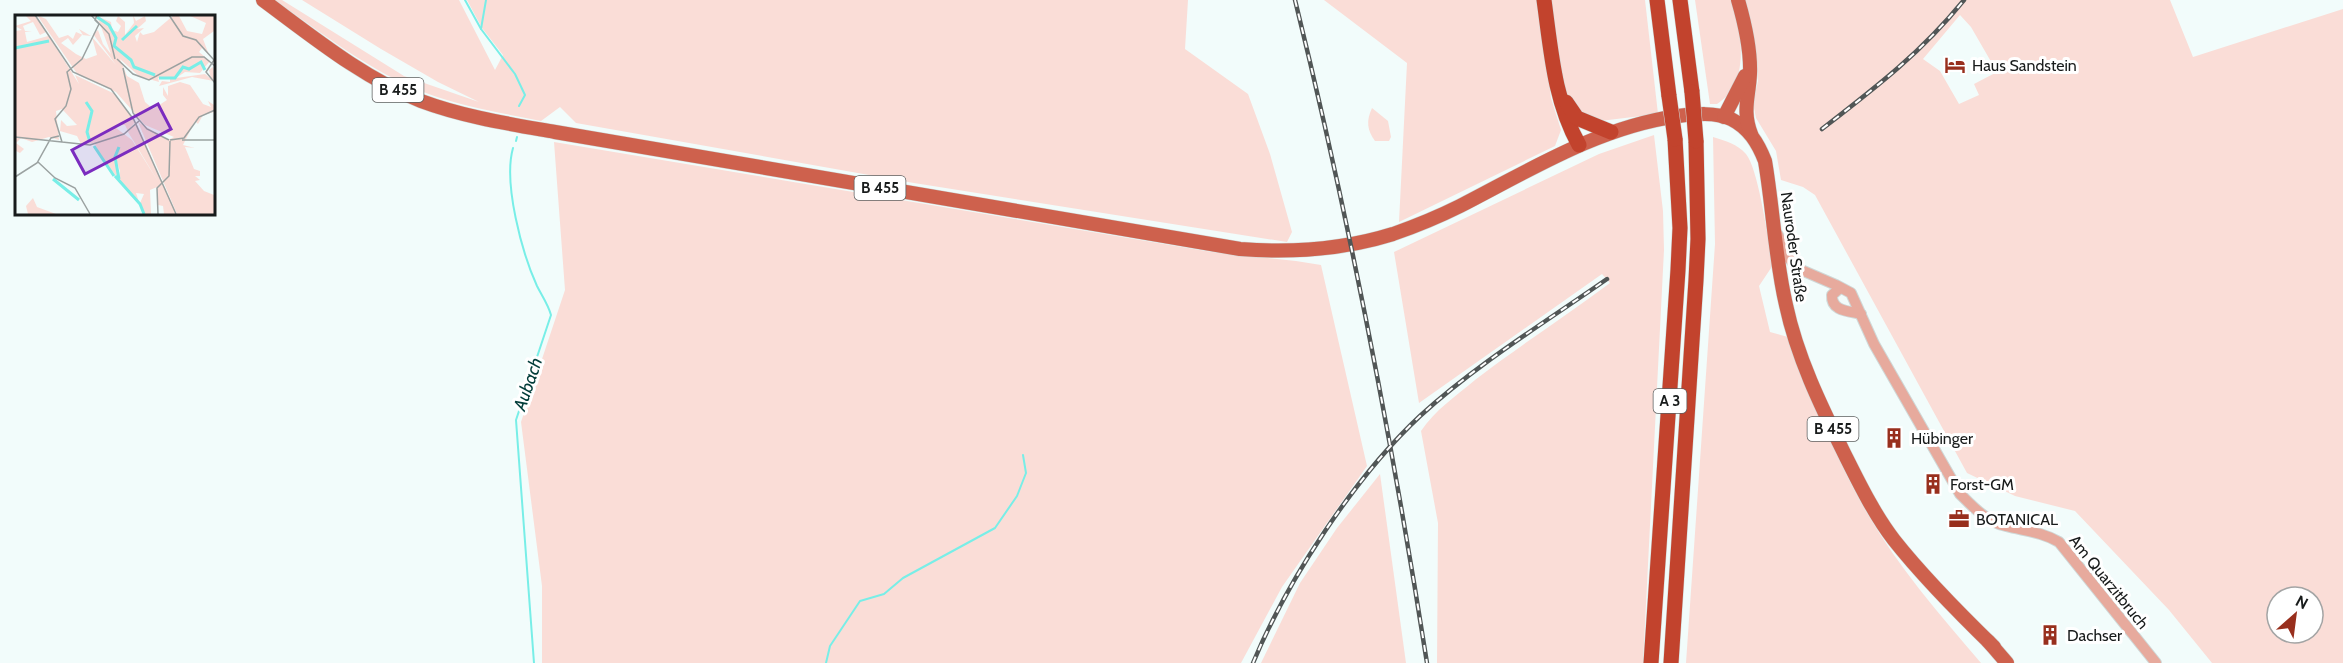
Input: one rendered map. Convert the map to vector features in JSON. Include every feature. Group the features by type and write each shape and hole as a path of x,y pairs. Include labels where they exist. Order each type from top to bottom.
{"highway":[{"path":"1544,0 1556,84 1562,108 1579,145"},
{"name":"A 3","path":"1651,663 1680,228 1675,139 1657,0"},
{"name":"A 3","path":"1671,663 1698,220 1692,92 1680,0"},
{"path":"1556,84 1577,118 1581,129 1579,145"},
{"path":"1577,118 1611,132"}],"main road":[{"name":"B 455","path":"263,0 363,71 393,88 448,110 534,128 1240,249 1306,251 1337,248 1386,236 1456,208 1579,145"},
{"path":"1738,0 1747,34 1749,62 1746,115 1751,134"},
{"path":"1724,117 1742,84 1749,62"},
{"path":"1724,117 1737,112 1747,95"},
{"name":"Nauroder Straße","path":"1579,145 1645,122 1684,115 1710,114 1724,117 1741,125 1751,134 1765,160 1784,295 1801,358 1849,463 1871,505 1887,529 1921,559 1939,579 2007,663"}],"street":[{"name":"Am Quarzitbruch","path":"1774,225 1787,256 1794,264 1809,274 1851,293 1874,344 1960,494 1974,509 1988,519 2005,526 2044,533 2059,542 2156,663"},
{"path":"1840,288 1832,296 1833,305 1836,308 1861,314"}],"shaded area":[{"path":"275,0 282,0 404,76 479,102 438,82 302,0 459,0 495,70 503,55 482,28 467,0 1188,0 1185,49 1248,94 1270,154 1292,232 1287,242 914,183 576,123 560,107 541,121 483,109 426,93 386,74 348,51"},
{"path":"1324,0 1539,0 1551,98 1561,130 1555,146 1399,222 1407,63"},
{"path":"1549,0 1645,0 1658,114 1600,121 1586,119 1566,97"},
{"path":"1695,0 1733,0 1736,13 1741,56 1739,70 1728,95 1717,104 1710,104"},
{"path":"1744,0 2170,0 2193,57 2343,9 2343,663 2212,663 2169,610 2075,511 2015,496 1967,473 1815,195 1803,187 1781,180 1776,151 1756,118 1753,103 1758,81","holes":["1960,15 1971,27 1997,72 1974,84 1979,95 1959,104 1940,71 1923,59"]},
{"path":"1372,108 1388,121 1391,137 1389,141 1375,141 1372,137 1368,121"},
{"path":"1654,135 1663,211 1664,250 1643,663 1437,663 1438,523 1421,431 1439,410 1475,380 1610,283 1602,274 1419,403 1394,252 1599,154"},
{"path":"1713,137 1731,143 1743,151 1751,162 1755,175 1773,265 1759,286 1770,332 1788,337 1834,449 1879,533 1921,591 1981,663 1686,663 1715,244"},
{"path":"554,142 1212,252 1321,265 1367,466 1282,587 1241,663 542,663 542,586 521,422 565,290"},
{"path":"1380,474 1406,663 1261,663 1300,583 1337,528"}],"waterway":[{"name":"Aubach","path":"465,0 481,29"},
{"name":"Aubach","path":"486,0 481,29 515,74 525,95 519,106"},
{"name":"Aubach","path":"516,141 517,137"},
{"name":"Aubach","path":"513,148 510,180 520,237 531,272 551,315 516,420 534,663"},
{"path":"826,663 830,646 860,601 884,594 903,578 995,528 1017,496 1026,473 1023,455"}],"railway":[{"path":"1295,0 1315,82 1368,330 1427,663"},
{"path":"1822,129 1914,53 1964,0"},
{"path":"1253,663 1285,598 1325,531 1347,499 1395,441 1420,416 1464,379 1607,279"}],"place":[{"name":"Haus Sandstein","path":"1955,65"},
{"name":"Hübinger","path":"1894,438"},
{"name":"Forst-GM","path":"1933,484"},
{"name":"BOTANICAL","path":"1959,519"},
{"name":"Dachser","path":"2050,635"}]}
